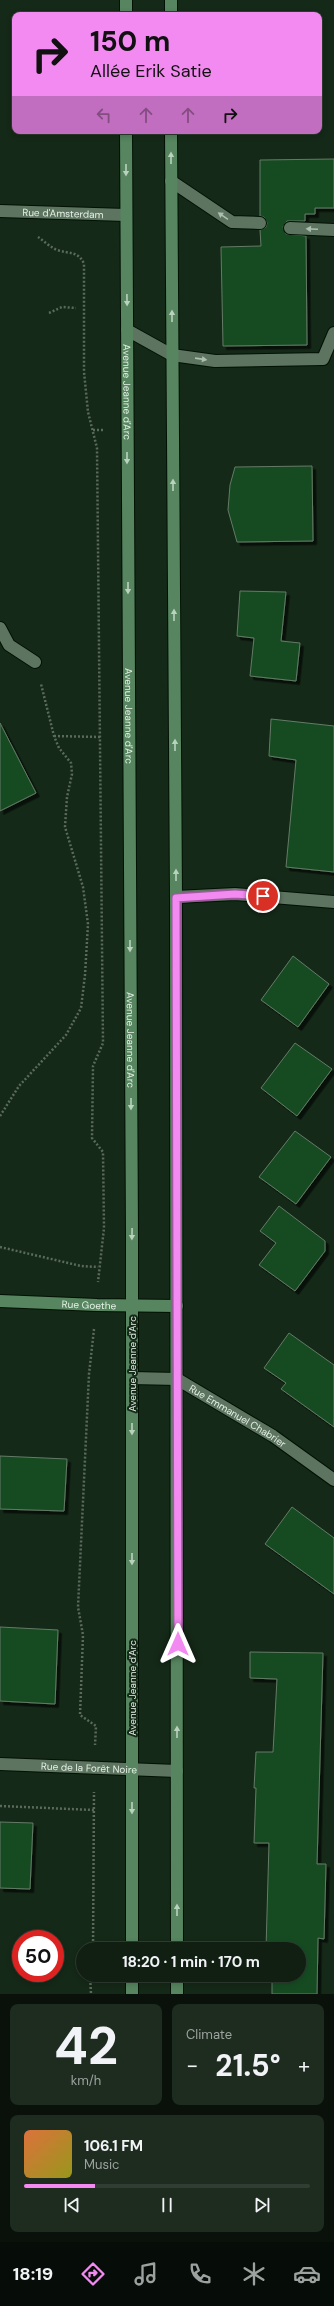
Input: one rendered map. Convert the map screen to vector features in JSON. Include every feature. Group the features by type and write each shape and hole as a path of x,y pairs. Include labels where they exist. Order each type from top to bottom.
{"main road":[{"path":"126,0 126,12"},
{"path":"171,0 171,12"},
{"name":"Avenue Jeanne d'Arc","path":"126,134 132,1306 132,1942"},
{"path":"171,134 176,898 177,1942"},
{"name":"Rue Goethe","path":"0,1301 132,1306 177,1306"},
{"path":"132,1982 132,1994"},
{"path":"177,1982 177,1994"}],"street":[{"path":"171,181 232,222 260,223"},
{"name":"Rue d'Amsterdam","path":"0,211 126,215"},
{"path":"290,228 334,230"},
{"path":"127,330 172,355 215,361 323,359 334,333"},
{"path":"0,628 9,645 36,662"},
{"path":"176,898 235,894 334,902"},
{"name":"Rue Emmanuel Chabrier","path":"132,1378 177,1379 273,1436 334,1480"},
{"name":"Rue de la Forêt Noire","path":"0,1764 177,1771"}],"path":[{"path":"0,1247 81,1266 98,1267 104,1228 103,1152 92,1138 93,1066 103,1043 97,448 88,412 84,372 84,274 81,257 76,254 57,250 48,244"},
{"path":"49,313 62,307 76,308"},
{"path":"0,1116 19,1086 66,1035 81,1008 88,924 84,887 65,827 67,797 72,774 71,763 59,748 54,736 36,662"},
{"path":"54,736 100,737"},
{"path":"93,1342 89,1374 78,1607 83,1635 80,1715 96,1726"},
{"path":"0,1806 94,1810 93,1942"},
{"path":"90,1982 90,1994"}],"building":[{"path":"334,159 334,208 315,208 315,214 305,214 305,221 287,221 283,227 286,234 306,236 307,345 223,346 221,247 261,246 260,230 266,227 267,223 264,217 260,216 260,160"},
{"path":"312,466 313,541 237,542 228,510 230,485 235,467"},
{"path":"240,591 286,592 281,641 300,643 296,681 250,676 254,638 237,636"},
{"path":"271,719 334,726 334,872 286,867 296,760 269,756"},
{"path":"0,723 36,793 0,811"},
{"path":"293,956 329,984 298,1027 261,1000"},
{"path":"295,1043 332,1069 297,1116 261,1088"},
{"path":"295,1131 331,1157 296,1204 259,1177"},
{"path":"279,1206 325,1241 325,1251 295,1291 259,1265 276,1243 260,1231"},
{"path":"289,1333 334,1365 334,1427 281,1389 286,1383 264,1368"},
{"path":"0,1456 67,1459 64,1511 0,1509"},
{"path":"292,1507 334,1538 334,1594 265,1544"},
{"path":"0,1627 58,1630 55,1704 0,1701"},
{"path":"250,1652 323,1653 317,1864 326,1864 324,1939 318,1938 317,1994 272,1994 272,1982 306,1982 306,1942 266,1942 269,1843 254,1843 256,1788 254,1788 256,1752 273,1752 277,1679 250,1678"},
{"path":"0,1822 33,1823 30,1889 0,1888"}],"route":[{"path":"178,1644 176,898 235,894 263,896"}]}
